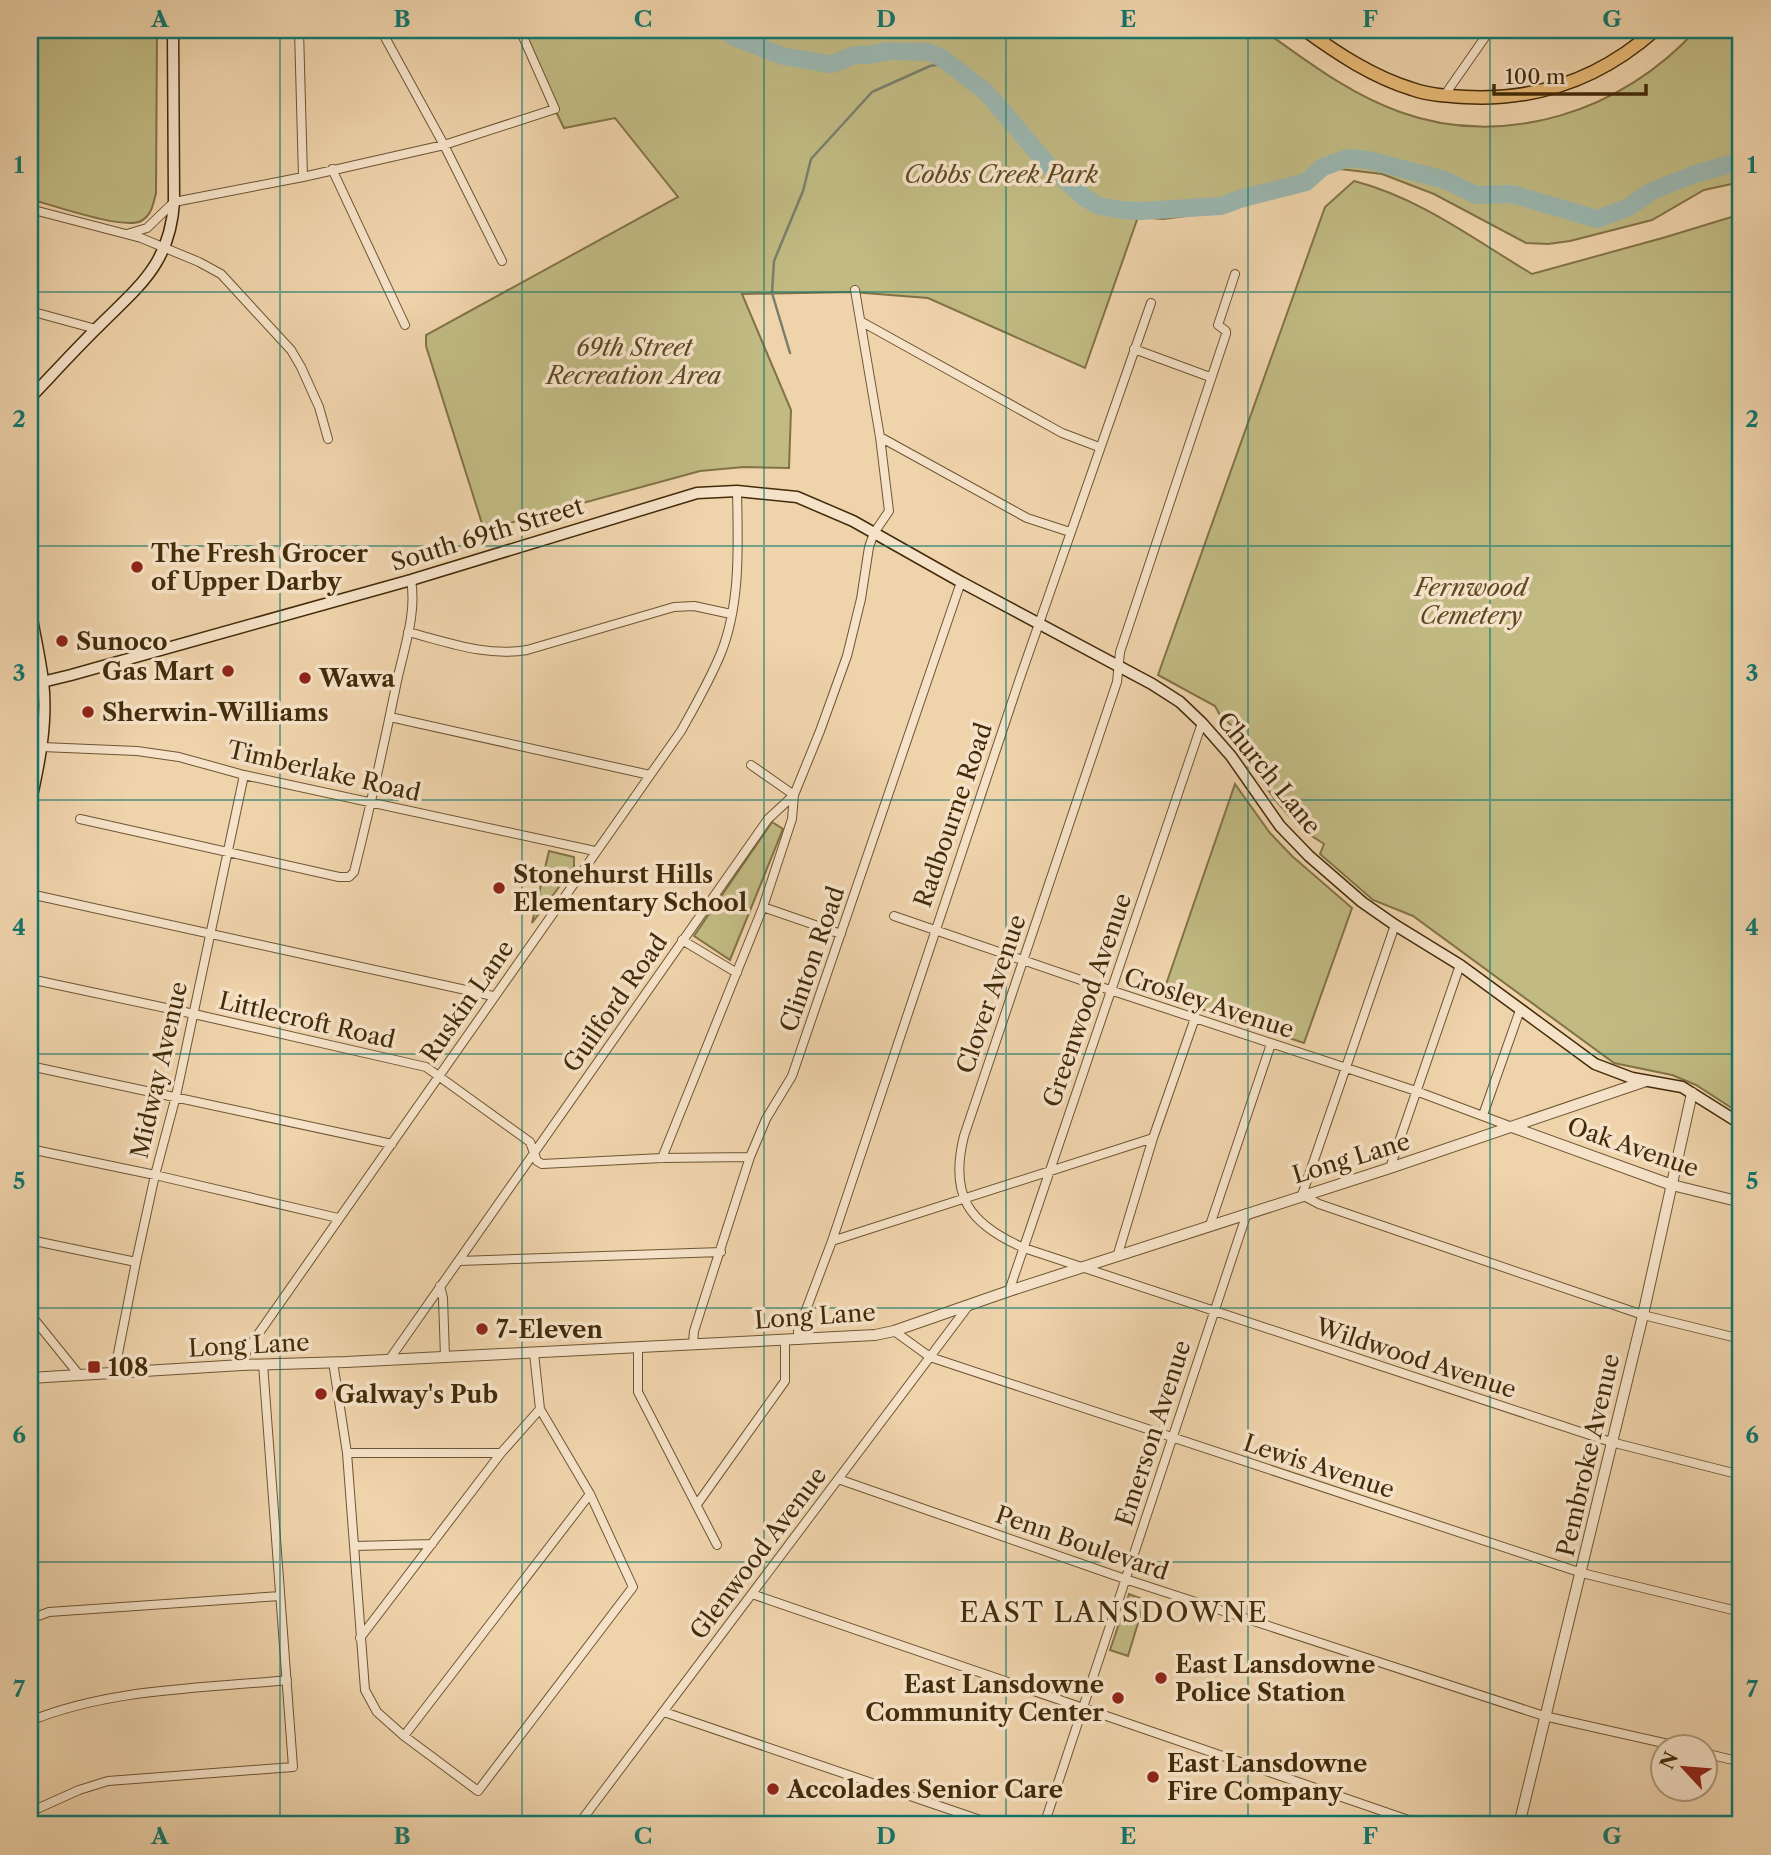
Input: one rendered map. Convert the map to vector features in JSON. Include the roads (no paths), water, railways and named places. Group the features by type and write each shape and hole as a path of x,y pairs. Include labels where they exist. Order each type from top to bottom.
{"main road":[{"path":"30,398 139,288 164,248 172,225 174,202 173,30"},
{"path":"1305,30 1380,76 1413,90 1444,96 1485,99 1551,90 1587,77 1634,48 1655,30"},
{"name":"South 69th Street","path":"30,685 411,580 697,493 737,491 797,497 874,533"},
{"name":"Church Lane","path":"874,533 1152,684 1180,702 1231,756 1280,826 1309,856 1362,902 1460,965 1595,1064 1618,1074 1667,1083 1692,1093 1741,1124"},
{"path":"30,607 44,683 42,747 30,804"}],"street":[{"path":"299,30 303,177"},
{"path":"381,30 444,145 502,261"},
{"path":"127,234 147,228 174,202 303,177 444,145 555,109 520,30"},
{"path":"1322,42 1331,30"},
{"path":"1444,96 1490,30"},
{"path":"332,169 405,325"},
{"path":"30,209 127,234 221,274 291,349 319,407 328,439"},
{"name":"Clover Avenue","path":"963,1200 958,1163 964,1136 1117,682 1120,652 1226,334 1218,325 1235,274"},
{"name":"Guilford Road","path":"389,1360 768,819 793,795 848,656 869,547 874,533 889,511 880,437 855,290"},
{"name":"Radbourne Road","path":"798,1340 798,1332 832,1241 1070,532 1151,303"},
{"path":"30,311 96,329"},
{"path":"862,322 1062,433 1099,447"},
{"path":"1134,349 1210,377"},
{"path":"880,437 1027,518 1070,532"},
{"name":"Ruskin Lane","path":"243,1365 247,1350 338,1218 681,731 722,651 731,614 738,556 737,491"},
{"path":"80,819 349,877 354,872 372,802 408,632 414,597 411,580"},
{"name":"Clinton Road","path":"693,1345 694,1331 750,1157 766,1119 792,1076 961,582"},
{"path":"408,632 484,651 506,653 527,650 674,607 694,606 731,614"},
{"path":"390,717 650,775"},
{"name":"Greenwood Avenue","path":"1009,1291 1202,723"},
{"name":"Timberlake Road","path":"42,747 137,751 179,757 244,775 595,851"},
{"path":"662,1158 763,907 792,819 793,795 751,765"},
{"name":"Midway Avenue","path":"114,1374 136,1262 176,1096 244,775"},
{"path":"30,894 493,996"},
{"path":"763,907 841,934"},
{"name":"Crosley Avenue","path":"894,916 1416,1091 1512,1127"},
{"path":"1395,925 1302,1195 1319,1204 1643,1315 1741,1339"},
{"path":"682,940 737,973"},
{"path":"1390,1168 1460,965"},
{"name":"Littlecroft Road","path":"30,979 426,1067 530,1142 534,1155"},
{"path":"1483,1115 1520,1010"},
{"path":"1117,1257 1153,1138 1195,1018"},
{"path":"1210,1225 1271,1044"},
{"path":"30,1066 391,1144"},
{"name":"Long Lane","path":"30,1378 243,1365 875,1335 1390,1168 1646,1081"},
{"name":"Pembroke Avenue","path":"1519,1825 1643,1315 1692,1093"},
{"name":"Oak Avenue","path":"1512,1127 1672,1185 1741,1202"},
{"path":"832,1241 1153,1138"},
{"path":"30,1149 338,1218"},
{"path":"534,1155 542,1164 750,1157"},
{"path":"963,1200 973,1215 989,1230 1024,1248 1083,1269"},
{"name":"Emerson Avenue","path":"1044,1825 1247,1213"},
{"path":"30,1240 136,1262"},
{"path":"458,1261 720,1252"},
{"name":"Wildwood Avenue","path":"1083,1269 1611,1442 1741,1475"},
{"path":"440,1286 443,1298 445,1357"},
{"name":"Glenwood Avenue","path":"580,1825 969,1305"},
{"path":"30,1314 80,1376"},
{"name":"Lewis Avenue","path":"894,1331 930,1357 1582,1573 1741,1612"},
{"path":"698,1503 785,1381 785,1341"},
{"path":"638,1348 638,1392 698,1503 717,1545"},
{"path":"332,1362 347,1453 365,1690 377,1712 404,1736 478,1791 633,1587 590,1494 540,1409 534,1353"},
{"path":"30,1812 79,1790 108,1781 293,1767 263,1364"},
{"path":"360,1638 501,1453 540,1409"},
{"path":"347,1453 501,1453"},
{"name":"Penn Boulevard","path":"838,1479 1125,1579 1544,1716 1648,1739"},
{"path":"404,1736 590,1494"},
{"path":"355,1546 432,1544"},
{"path":"752,1594 1423,1825"},
{"path":"30,1619 49,1612 280,1596"},
{"path":"30,1721 57,1710 118,1696 286,1680"},
{"path":"664,1712 995,1825"},
{"path":"1718,1756 1741,1762"}],"waterway":[{"path":"725,30 734,37 783,56 823,63 832,64 855,55 887,51 928,52 942,58 987,93 1047,164 1085,198 1099,206 1122,210 1221,206 1306,182 1323,167 1348,158 1368,160 1445,180 1476,195 1512,194 1597,219 1629,207 1652,191 1695,174 1741,161"},
{"path":"790,353 772,293 774,261 803,191 811,159 872,92 930,66 948,63"}],"place":[{"name":"The Fresh Grocer of Upper Darby","path":"137,567"},
{"name":"Sunoco","path":"62,641"},
{"name":"Gas Mart","path":"228,671"},
{"name":"Wawa","path":"305,678"},
{"name":"Sherwin-Williams","path":"88,712"},
{"name":"Stonehurst Hills Elementary School","path":"499,888"},
{"name":"7-Eleven","path":"482,1329"},
{"name":"108","path":"94,1367"},
{"name":"Galway's Pub","path":"321,1394"},
{"name":"East Lansdowne Police Station","path":"1161,1678"},
{"name":"East Lansdowne Community Center","path":"1118,1698"},
{"name":"East Lansdowne Fire Company","path":"1153,1777"},
{"name":"Accolades Senior Care","path":"773,1789"}],"district":[{"name":"EAST LANSDOWNE","path":"1114,1612"}],"park label":[{"name":"Cobbs Creek Park","path":"1001,174"},
{"name":"69th Street Recreation Area","path":"634,361"},
{"name":"Fernwood Cemetery","path":"1471,601"}]}
